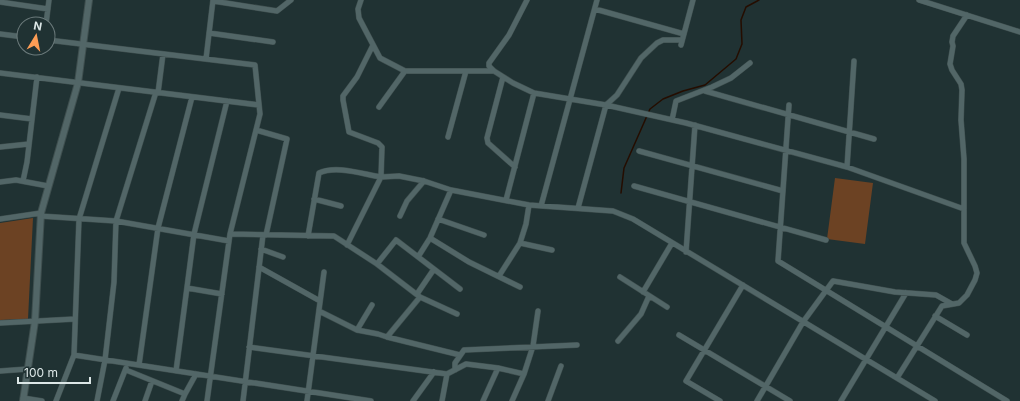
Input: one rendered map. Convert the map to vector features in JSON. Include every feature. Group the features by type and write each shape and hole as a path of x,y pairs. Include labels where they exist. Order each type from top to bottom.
{"street":[{"path":"47,16 49,0"},
{"path":"42,401 23,399 35,321 41,215 78,82 89,0"},
{"path":"206,59 213,1 277,11 291,0"},
{"path":"361,0 358,9 359,18 380,58 405,72 494,71"},
{"path":"527,0 509,35 489,63 489,66 494,71 512,83 534,93 606,105 695,125 847,167 964,209"},
{"path":"541,206 597,0"},
{"path":"578,208 606,105 617,94 641,58 657,43 663,40 682,42 693,0"},
{"path":"919,0 1020,32"},
{"path":"0,2 48,9"},
{"path":"595,9 684,34"},
{"path":"897,378 942,306 959,303 967,295 977,273 964,243 964,159 961,120 962,90 961,84 950,64 953,36 967,15"},
{"path":"209,33 273,42"},
{"path":"0,34 16,36"},
{"path":"56,41 255,65 260,114 230,234 207,401"},
{"path":"347,245 381,177 382,147 378,143 349,132 342,100 343,96 357,77 373,45"},
{"path":"97,401 105,360 114,282 116,221 157,92 163,54"},
{"path":"847,167 854,61"},
{"path":"672,120 676,100 705,90 731,78 750,63"},
{"path":"448,137 466,71"},
{"path":"379,107 405,72"},
{"path":"0,73 259,105"},
{"path":"22,181 29,144 37,77"},
{"path":"503,77 487,138 488,143 515,167"},
{"path":"56,401 74,355 78,219 119,88"},
{"path":"705,90 874,138"},
{"path":"506,200 534,93"},
{"path":"138,365 158,228 192,97"},
{"path":"176,371 194,234 227,101"},
{"path":"789,105 778,262 1007,401"},
{"path":"0,115 32,119"},
{"path":"686,252 695,125"},
{"path":"243,401 261,249 287,139 256,130"},
{"path":"0,147 29,144"},
{"path":"639,151 783,191"},
{"path":"308,236 318,173 325,170 335,169 381,177 399,176 424,181 451,190 529,205 613,211 632,219 935,401"},
{"path":"0,182 16,180 48,186"},
{"path":"400,216 407,201 424,181"},
{"path":"634,186 826,240"},
{"path":"418,256 430,238 451,190"},
{"path":"314,198 341,206"},
{"path":"499,276 520,243 526,224 529,205"},
{"path":"0,219 41,215 116,221 229,241"},
{"path":"438,218 484,235"},
{"path":"230,234 334,236 377,264 418,296 457,314"},
{"path":"430,238 469,262 520,287"},
{"path":"377,264 396,240 460,289"},
{"path":"520,243 552,250"},
{"path":"643,292 672,243"},
{"path":"261,249 283,258"},
{"path":"259,267 320,301"},
{"path":"387,337 418,296 434,269"},
{"path":"306,401 324,272"},
{"path":"620,277 667,307"},
{"path":"757,401 803,322 833,281 906,293 936,295 953,305"},
{"path":"720,401 686,381 743,285"},
{"path":"187,288 222,294"},
{"path":"840,401 906,293"},
{"path":"618,341 641,314 650,296"},
{"path":"357,330 372,305"},
{"path":"319,311 357,330 460,355"},
{"path":"512,401 524,374 533,346 538,311"},
{"path":"936,316 967,335"},
{"path":"0,323 75,319"},
{"path":"679,335 790,401"},
{"path":"455,370 455,363 464,350 577,345"},
{"path":"249,347 447,374 466,364 498,368 524,374"},
{"path":"74,355 372,401"},
{"path":"113,401 128,363"},
{"path":"548,401 561,366"},
{"path":"483,401 498,368"},
{"path":"0,371 28,369"},
{"path":"126,370 184,394"},
{"path":"413,401 434,372"},
{"path":"182,401 184,394 196,374"},
{"path":"442,401 447,374"},
{"path":"145,401 152,381"}],"shaded area":[{"path":"835,178 873,183 865,244 827,239"},
{"path":"33,218 28,319 0,320 0,223"}],"waterway":[{"path":"621,193 624,168 650,109 663,99 683,91 705,85 736,59 742,44 741,20 746,7 759,0"}]}
